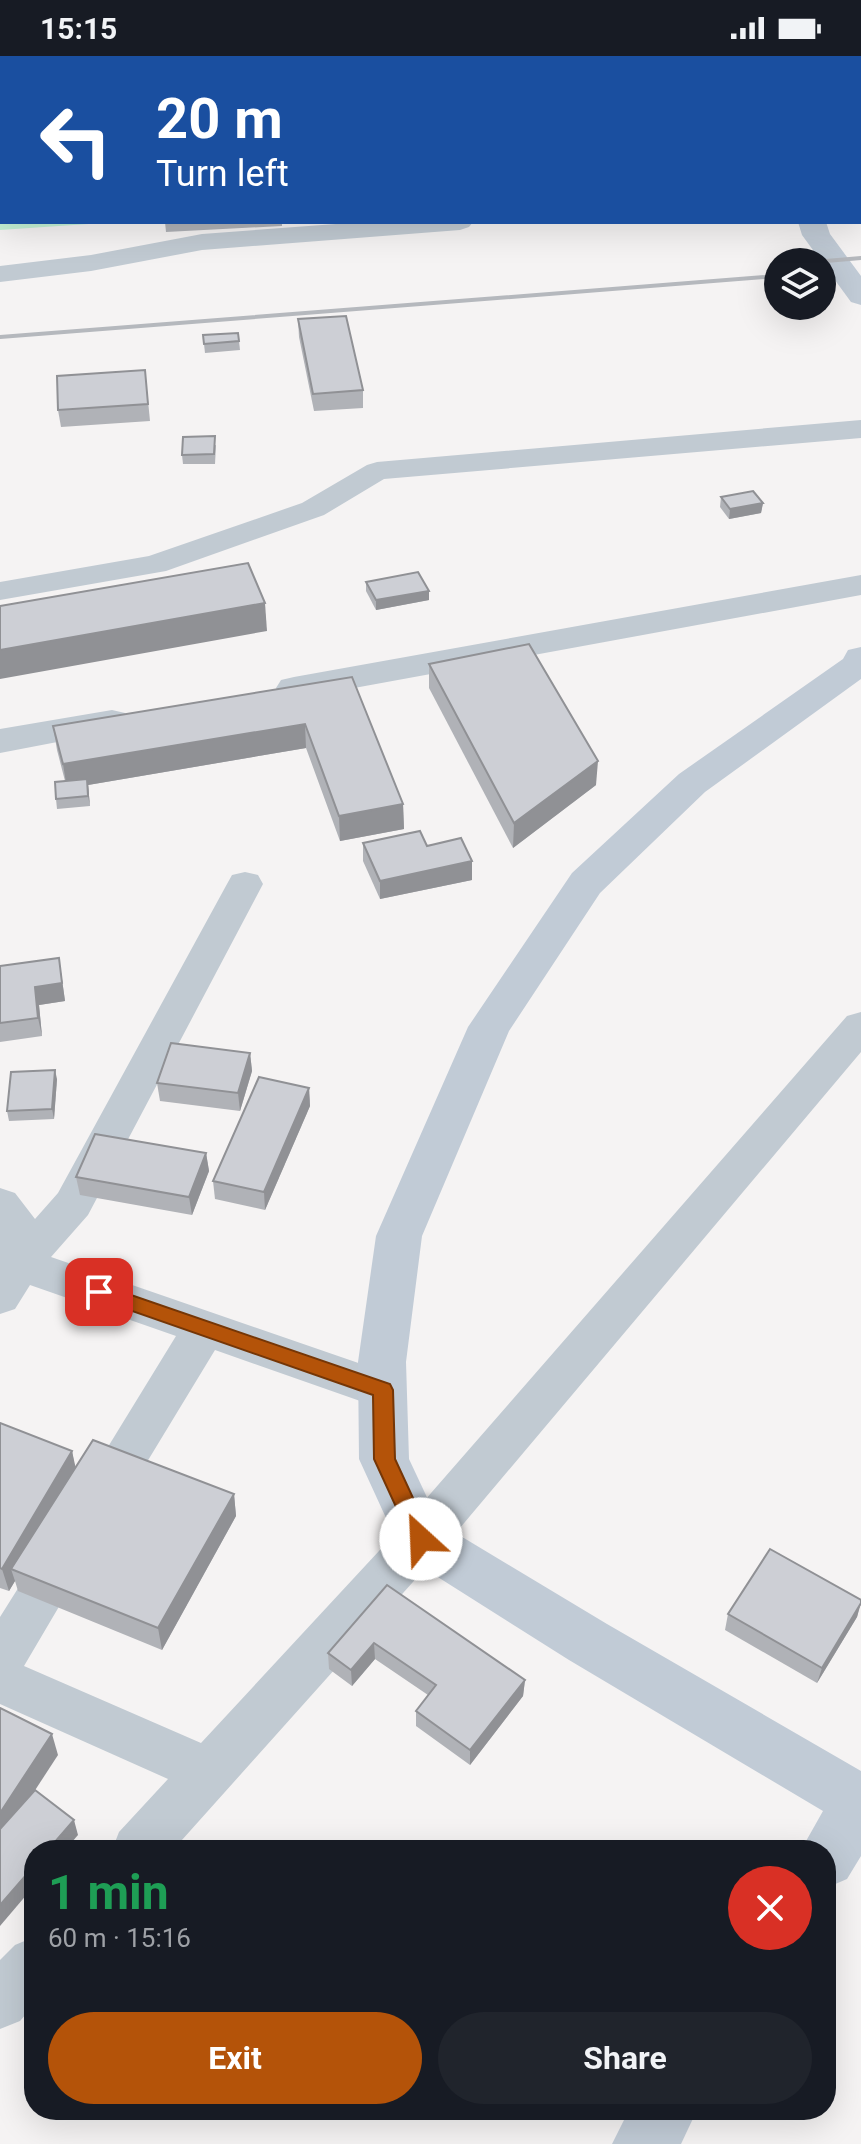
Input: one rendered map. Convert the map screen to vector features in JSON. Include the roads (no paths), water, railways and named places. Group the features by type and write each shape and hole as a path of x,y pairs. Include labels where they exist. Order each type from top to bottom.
{"main road":[{"path":"813,224 816,235 861,296"},
{"path":"836,1843 861,1803 588,1642 421,1539 384,1459 382,1362 399,1236 489,1027 586,883 692,783 856,666 861,658"},
{"path":"644,2144 660,2120"}],"street":[{"path":"0,274 91,263 218,240 433,224"},
{"path":"0,591 155,564 313,509 377,471 861,429"},
{"path":"266,693 861,585"},
{"path":"0,741 141,716"},
{"path":"7,1273 73,1204 245,884"},
{"path":"147,1840 421,1539 861,1026"},
{"path":"0,1204 21,1232 7,1273"},
{"path":"7,1273 204,1329 383,1390"},
{"path":"0,1661 204,1329"},
{"path":"0,1680 209,1772"},
{"path":"0,2001 24,1975"}],"railway":[{"path":"836,260 861,258"},
{"path":"0,337 764,277"}]}
